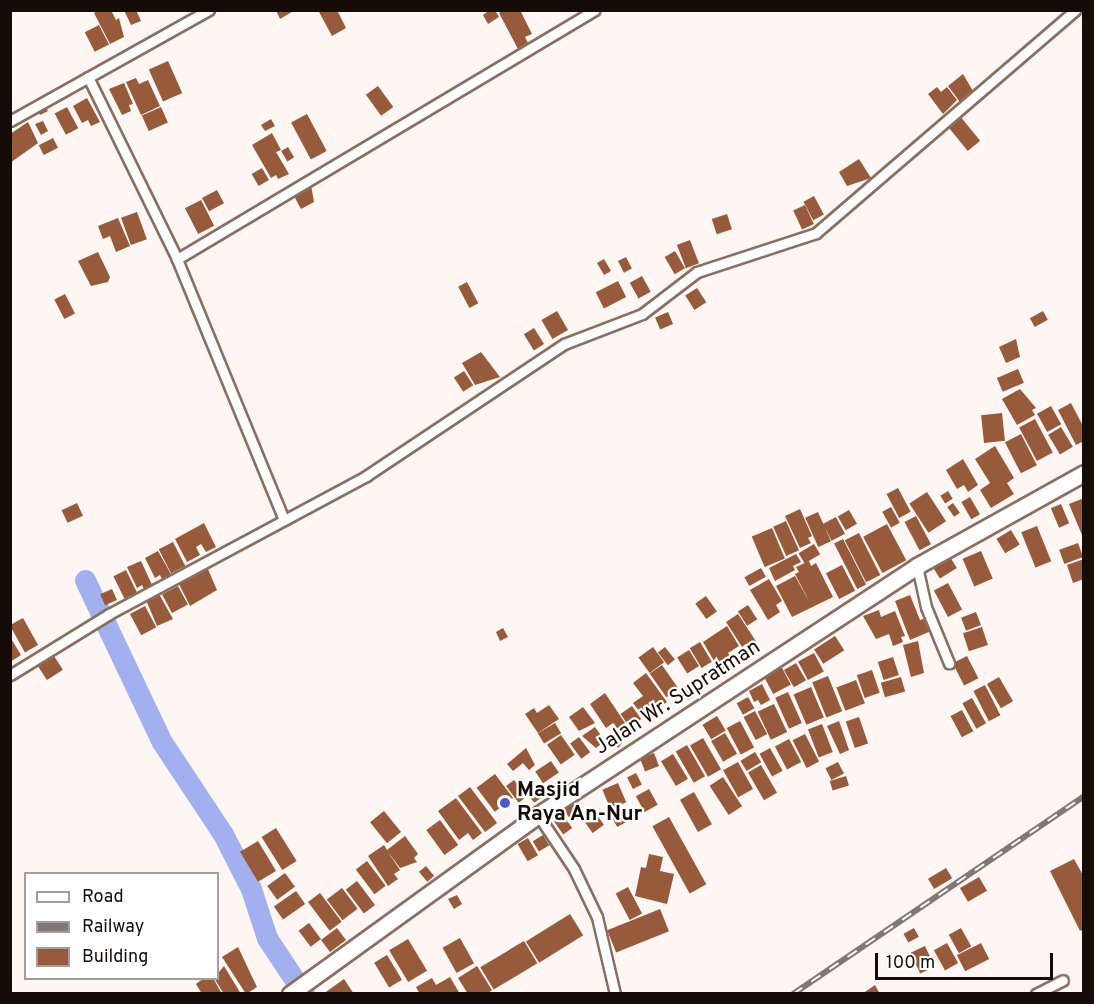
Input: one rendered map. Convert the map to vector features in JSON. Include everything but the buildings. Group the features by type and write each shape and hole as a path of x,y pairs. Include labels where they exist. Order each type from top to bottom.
{"main road":[{"name":"Jalan Wr. Supratman","path":"290,993 538,815 917,566 1083,473"}],"street":[{"path":"10,121 209,10"},
{"path":"177,259 594,10"},
{"path":"10,675 109,614 366,476 564,344 642,314 698,272 816,233 1075,10"},
{"path":"88,77 177,259 284,520"},
{"path":"917,566 926,607 949,663"},
{"path":"538,815 574,869 597,917 615,993"},
{"path":"1036,993 1063,980"}],"waterway":[{"path":"85,580 162,742 223,834 251,889 267,938 304,994"}],"railway":[{"path":"793,994 1084,796"}],"place":[{"name":"Masjid Raya An-Nur","path":"505,803"}]}
